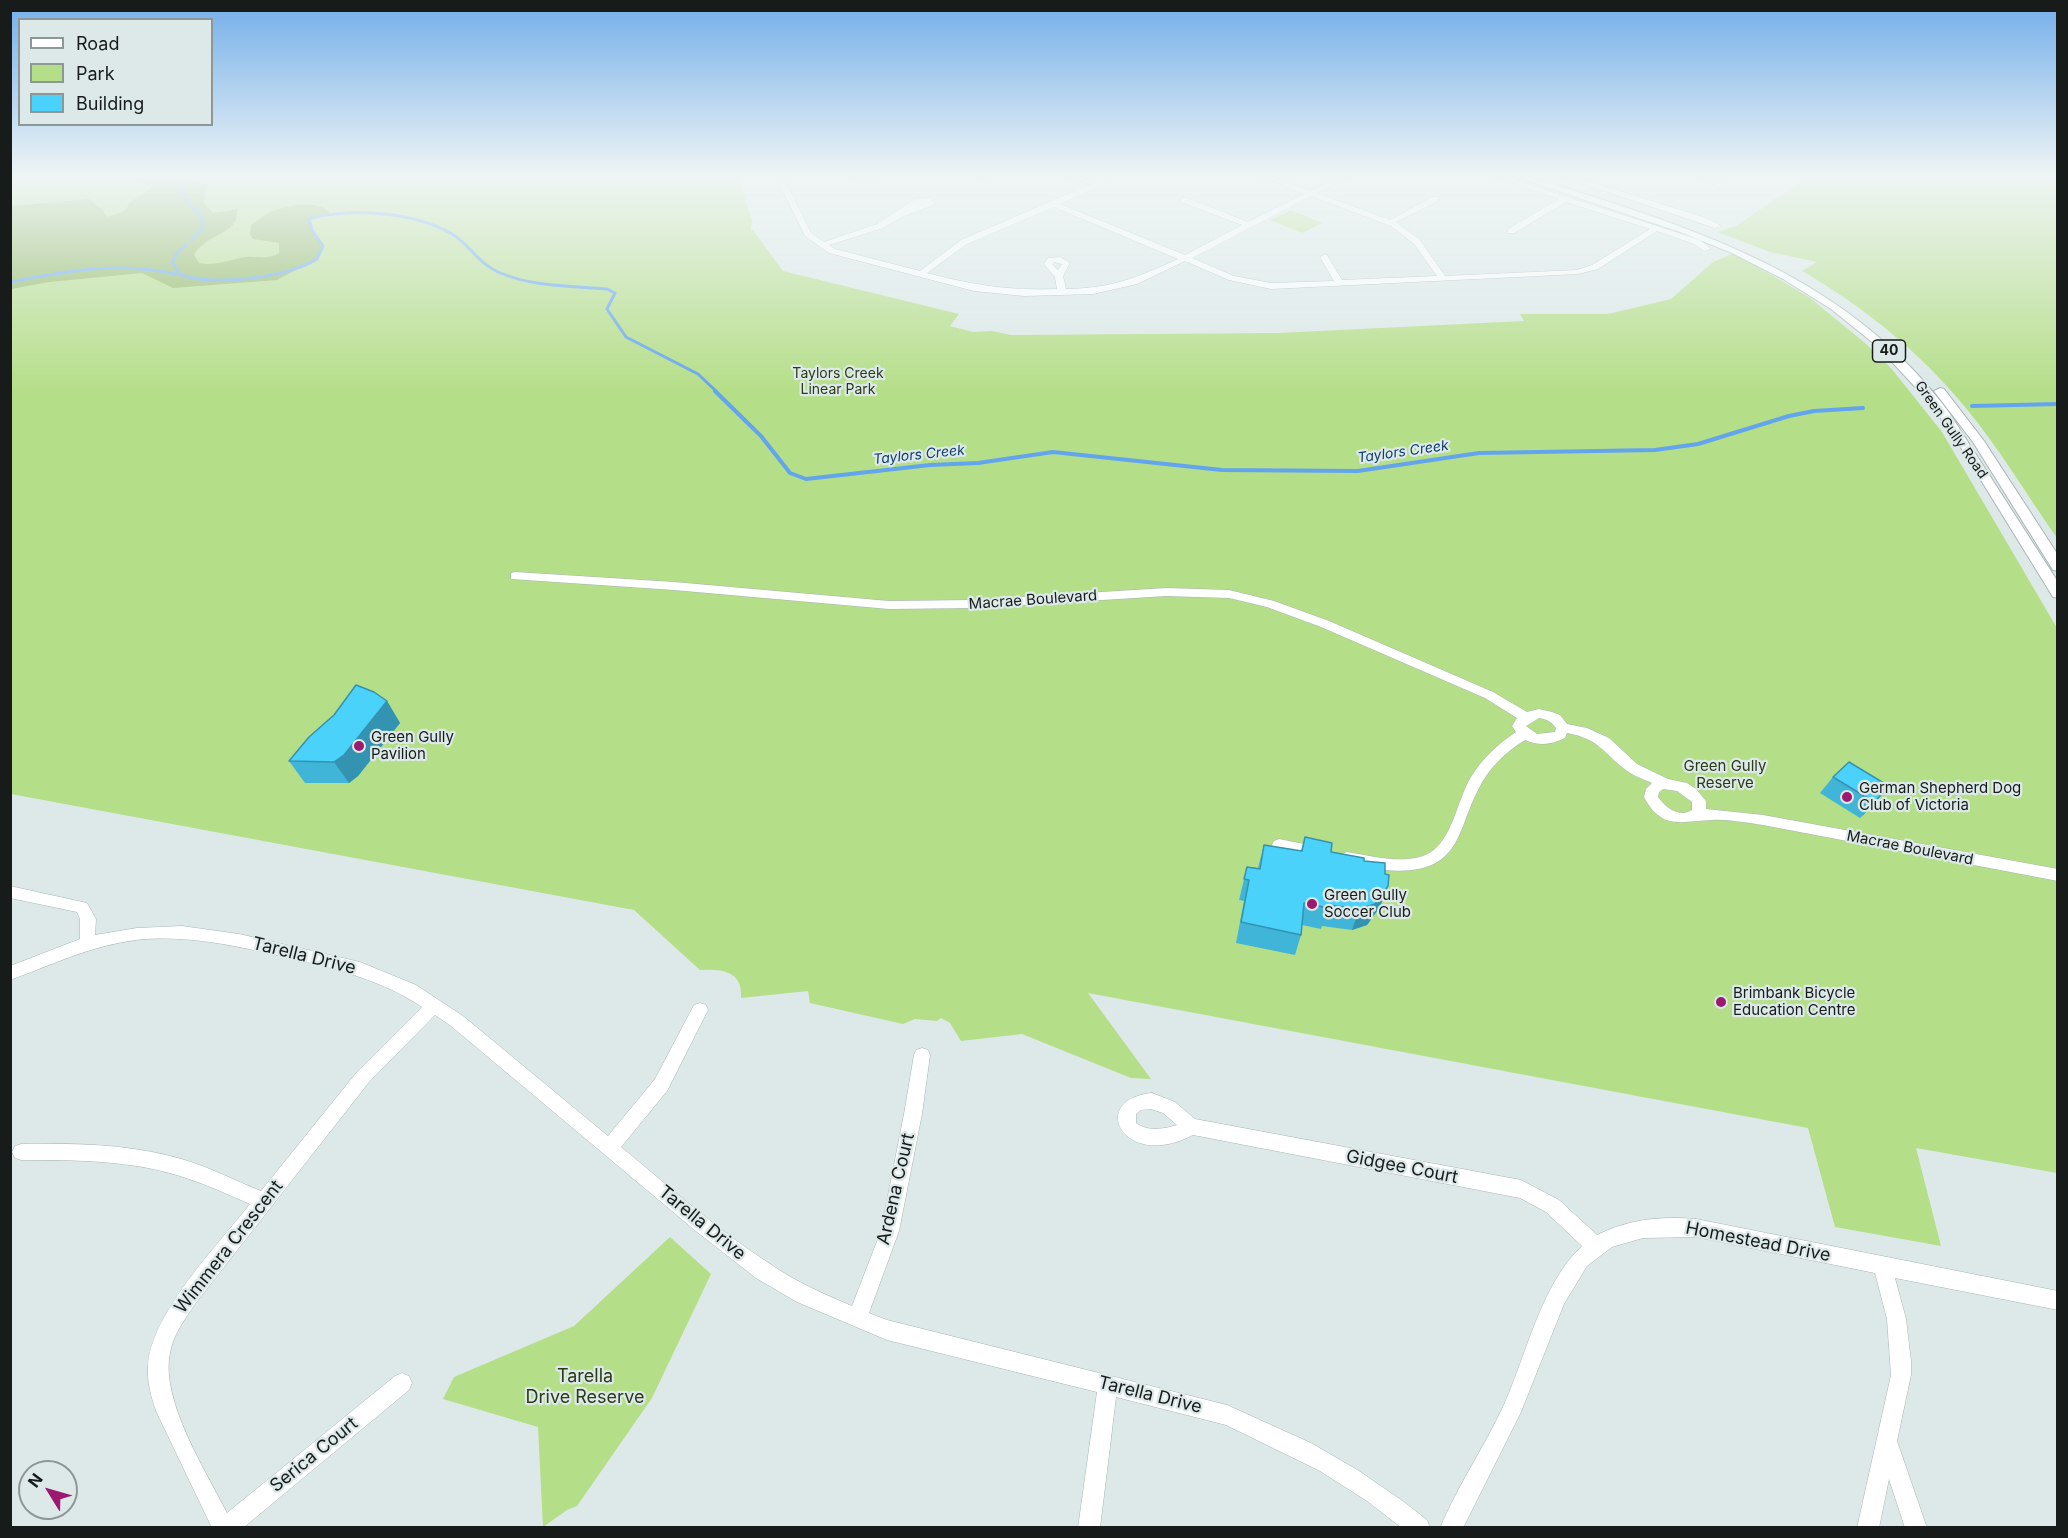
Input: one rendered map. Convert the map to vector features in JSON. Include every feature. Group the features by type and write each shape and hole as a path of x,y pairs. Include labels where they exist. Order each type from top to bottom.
{"main road":[{"name":"Green Gully Road","path":"1727,247 1768,265 1833,305 1885,348 1926,390 1976,462 2058,594"},
{"name":"Green Gully Road","path":"1739,247 1801,276 1856,312 1915,364 1962,418 2058,567"}],"street":[{"path":"824,247 848,256 993,292 1062,293 1124,285 1207,247"},
{"path":"920,275 958,247"},
{"path":"1159,247 1232,278 1271,286 1578,272 1595,267 1627,247"},
{"path":"1420,247 1443,278"},
{"path":"1324,257 1340,282"},
{"path":"1059,276 1062,293"},
{"name":"Macrae Boulevard","path":"515,576 675,586 837,602 899,605 974,604 1166,592 1229,594 1270,604 1325,624 1490,694 1526,717"},
{"path":"1546,714 1560,721 1563,728 1560,735 1549,739 1533,738 1524,734 1519,726 1526,717 1546,714"},
{"path":"1563,728 1582,731 1604,741 1632,768 1665,783 1682,786 1695,795 1701,807 1695,816 1685,818 1666,814 1656,806 1651,793 1635,776 1632,768"},
{"path":"1279,846 1383,864 1414,864 1430,860 1442,853 1450,843 1462,804 1489,762 1500,750 1524,734"},
{"path":"1651,793 1656,786 1665,783"},
{"name":"Macrae Boulevard","path":"1695,795 1731,812 1762,820"},
{"name":"Macrae Boulevard","path":"1695,816 1714,814 1762,820 2058,875"},
{"path":"10,892 82,907 88,919 87,943"},
{"name":"Tarella Drive","path":"10,973 87,943 137,934 182,932 239,940 354,967 410,990 434,1005 512,1065 703,1226 763,1271 804,1295 857,1319 924,1340 1227,1415 1280,1437 1357,1481 1419,1527"},
{"name":"Wimmera Crescent","path":"225,1527 165,1411 156,1375 164,1341 171,1324 188,1297 363,1077 434,1005"},
{"path":"610,1147 661,1085 700,1010"},
{"name":"Ardena Court","path":"857,1319 890,1231 913,1114 921,1055"},
{"name":"Gidgee Court","path":"1191,1126 1521,1189 1555,1207 1595,1246"},
{"path":"21,1152 85,1151 134,1156 177,1166 265,1201"},
{"name":"Homestead Drive","path":"1451,1527 1483,1470 1514,1404 1569,1275 1595,1246 1620,1234 1643,1228 1675,1226 2058,1302"},
{"path":"1868,1527 1898,1397 1902,1352 1892,1296 1882,1266"},
{"name":"Serica Court","path":"225,1527 402,1383"},
{"path":"1089,1527 1108,1385"},
{"path":"1888,1444 1916,1527"}],"green space":[{"name":"Green Gully Reserve","path":"10,247 765,247 783,271 959,314 950,326 973,332 992,331 1011,335 1278,333 1524,321 1520,314 1608,314 1671,299 1713,262 1734,253 1809,297 1865,343 1891,368 1942,432 2057,628 2057,1173 1916,1148 1941,1246 1835,1227 1808,1128 1088,993 1151,1079 1131,1078 1022,1034 961,1041 950,1023 941,1018 937,1021 915,1019 903,1024 810,1003 808,991 741,998 739,982 735,977 723,971 700,970 634,910 11,794"},
{"path":"11,247 201,247 194,255 199,263 205,264 246,257 270,256 279,253 279,247 323,247 316,259 277,280 173,288 142,273 49,282 11,289"},
{"path":"1756,247 2057,247 2057,538 1978,423 1930,368 1869,315 1802,271 1817,262"},
{"name":"Tarella Drive Reserve","path":"670,1237 711,1274 652,1398 577,1506 567,1510 543,1527 538,1427 443,1399 454,1377 574,1326"}],"building":[{"path":"356,685 374,692 387,701 344,755 334,762 289,761 309,737 334,715"},
{"path":"1849,762 1887,785 1883,789 1886,790 1874,802 1833,777"},
{"name":"Green Gully Soccer Club","path":"1305,837 1332,843 1331,852 1364,858 1364,861 1385,863 1385,874 1389,875 1388,886 1375,904 1359,909 1329,905 1328,908 1304,903 1301,935 1241,922 1249,880 1244,879 1247,867 1260,869 1264,845 1302,851"}],"waterway":[{"name":"Taylors Creek","path":"184,247 172,262 181,275 213,280 250,278 288,271 317,259 323,247"},
{"name":"Taylors Creek","path":"468,247 491,268 511,277 552,285 607,289 615,293 607,309 626,337 698,374 717,392"},
{"path":"10,282 72,271 113,268 134,268 176,274"},
{"name":"Taylors Creek","path":"715,391 761,436 790,473 806,479 930,465 978,463 1053,452 1222,470 1358,471 1479,453 1655,450 1698,444 1789,416 1814,411 1863,408"},
{"name":"Taylors Creek","path":"1972,406 2058,404"}],"place":[{"name":"Green Gully Pavilion","path":"359,746"},
{"name":"German Shepherd Dog Club of Victoria","path":"1847,797"},
{"name":"Green Gully Soccer Club","path":"1312,904"},
{"name":"Brimbank Bicycle Education Centre","path":"1721,1002"}],"park label":[{"name":"Taylors Creek Linear Park","path":"838,382"}]}
